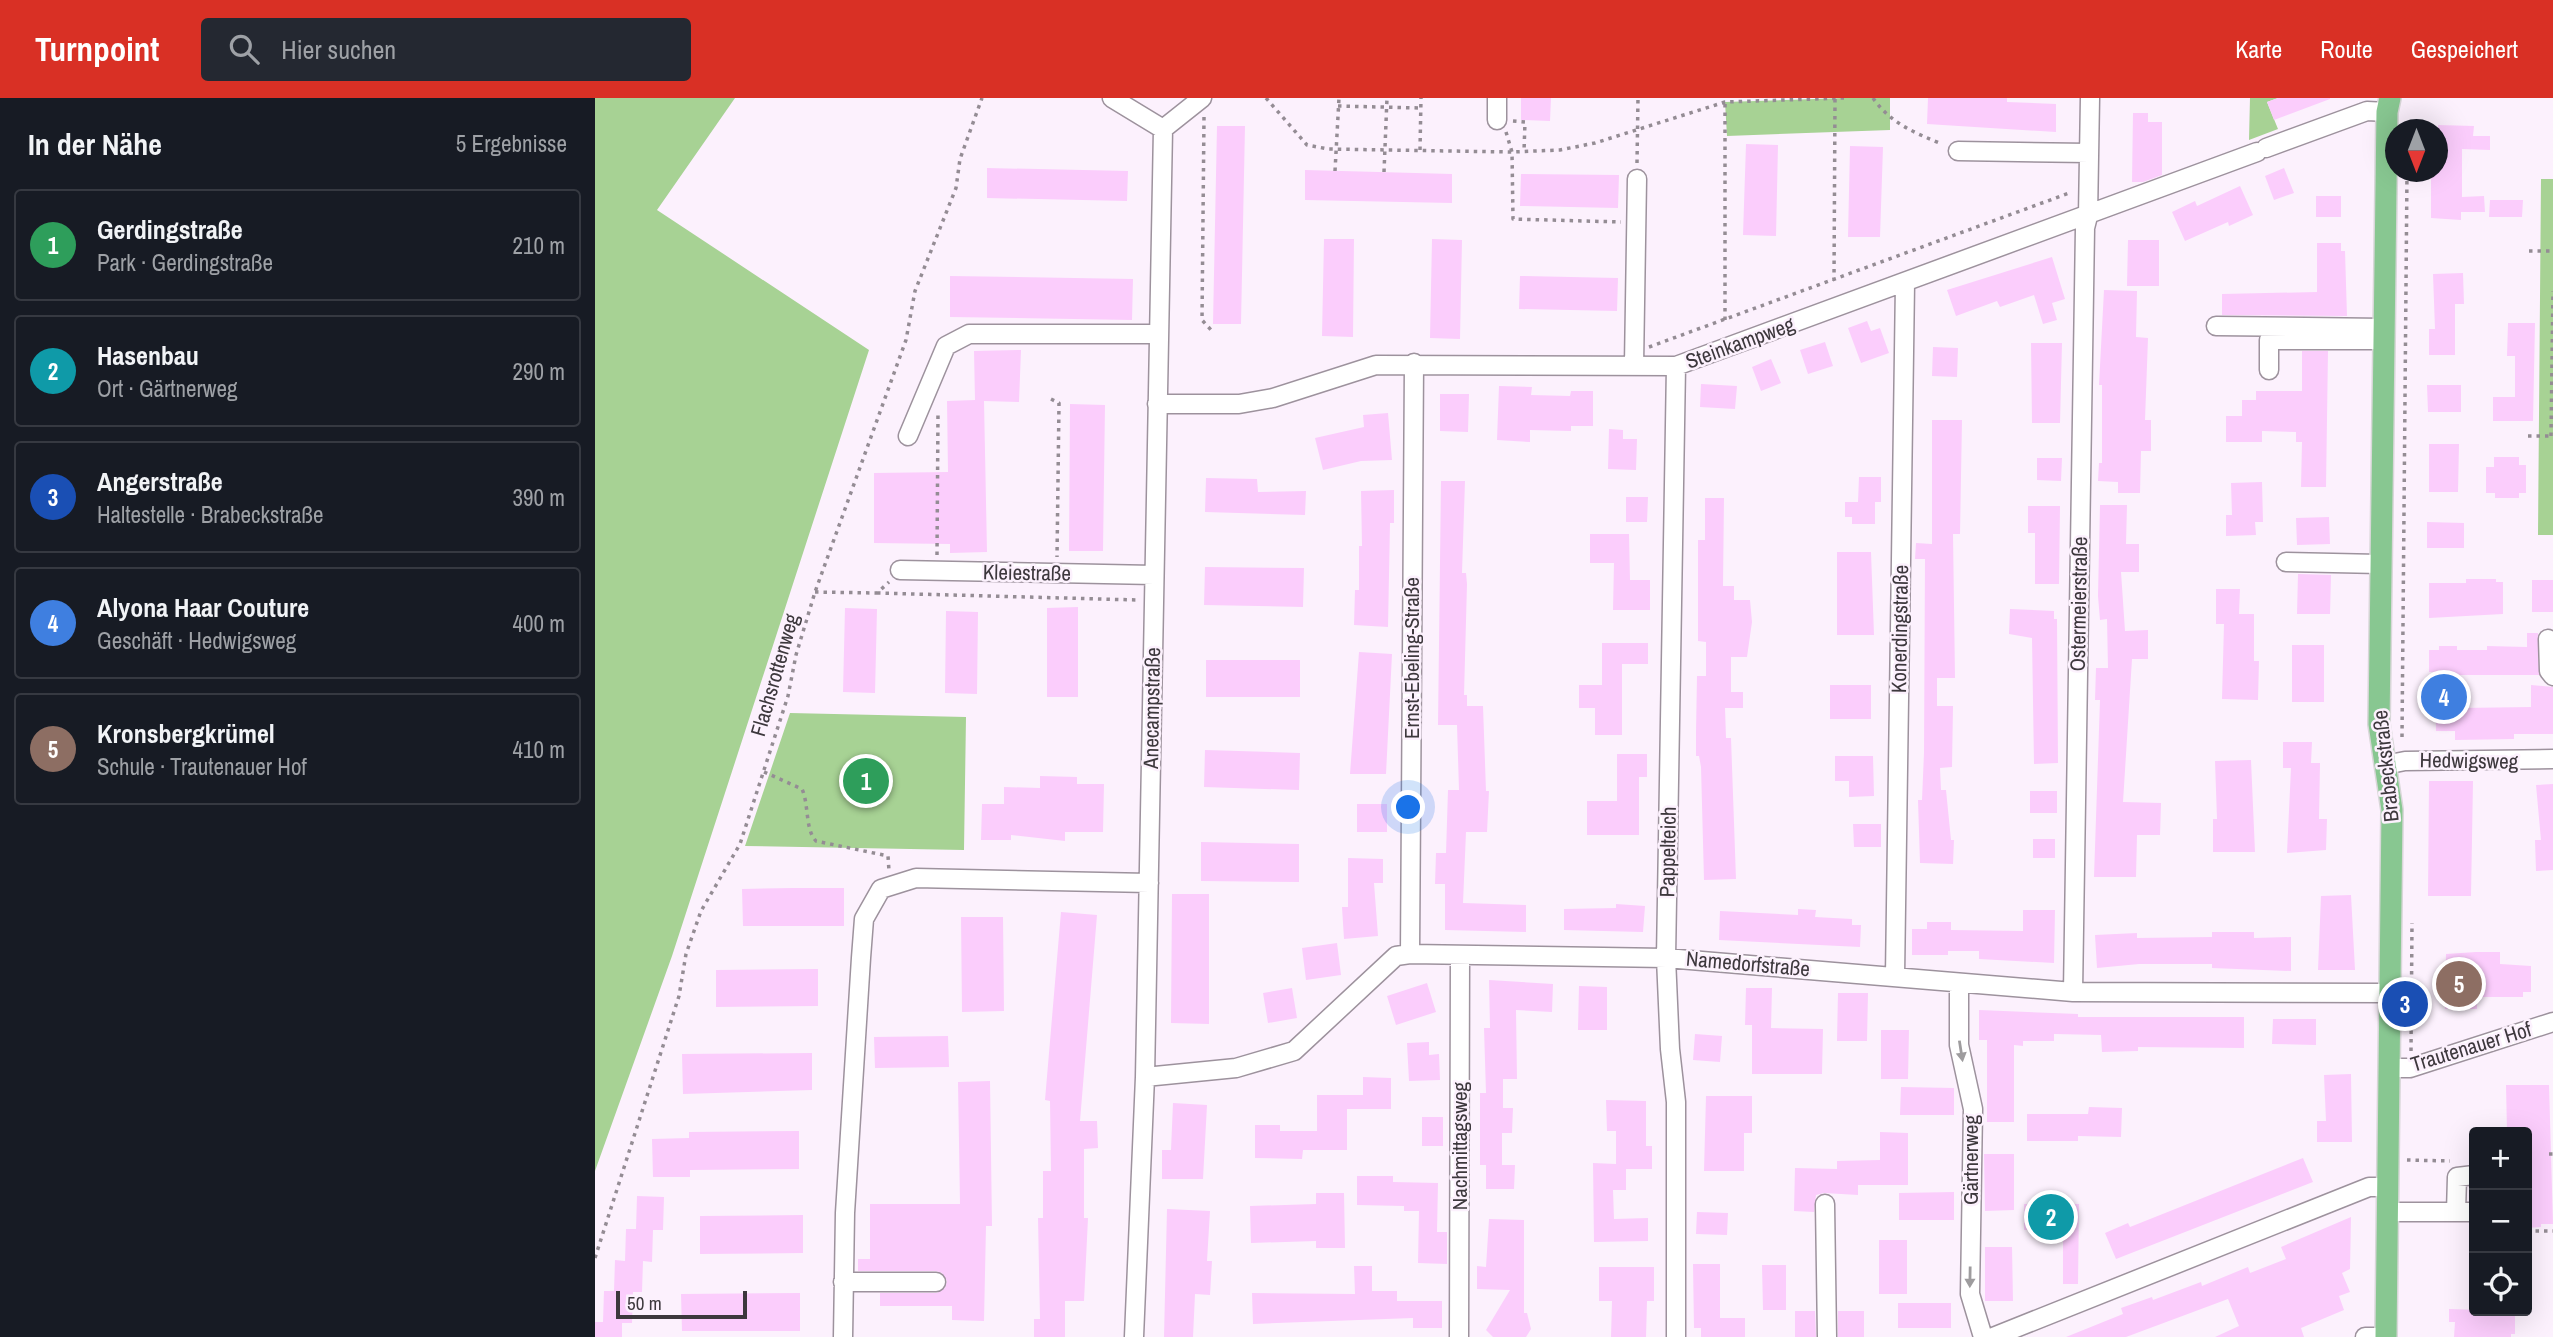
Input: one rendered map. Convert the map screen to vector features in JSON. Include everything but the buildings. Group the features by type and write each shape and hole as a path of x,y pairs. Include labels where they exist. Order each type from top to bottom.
{"main road":[{"name":"Brabeckstraße","path":"2386,103 2379,724 2392,810 2386,1337"}],"street":[{"path":"1112,98 1163,129 1203,105"},
{"path":"1497,98 1497,120"},
{"name":"Ostermeierstraße","path":"2073,992 2084,242 2088,216 2090,98"},
{"name":"Steinkampweg","path":"1157,404 1239,404 1273,398 1376,365 1634,359 1676,366 2088,216 2386,103"},
{"name":"Anecampstraße","path":"1134,1337 1145,1077 1156,334 1163,129"},
{"path":"1958,151 2089,153"},
{"path":"1634,359 1637,179"},
{"name":"Konerdingstraße","path":"1895,976 1905,283"},
{"path":"2216,326 2384,334"},
{"path":"908,436 946,346 956,339 969,334 1007,333 1156,334"},
{"path":"2269,370 2269,340 2384,334"},
{"name":"Ernst-Ebeling-Straße","path":"1410,954 1414,363"},
{"name":"Pappelteich","path":"1676,366 1666,958 1670,1049 1677,1102 1676,1337"},
{"path":"2287,562 2380,564"},
{"name":"Kleiestraße","path":"901,570 1154,575"},
{"path":"2548,639 2549,671 2553,676"},
{"name":"Hedwigsweg","path":"2385,765 2405,761 2553,759"},
{"path":"843,1337 843,1283 864,919 881,889 916,878 1149,883"},
{"path":"1145,1077 1236,1068 1294,1051 1396,957 1410,954"},
{"name":"Namedorfstraße","path":"1410,954 1666,958 2073,992 2390,993"},
{"name":"Nachmittagsweg","path":"1459,1337 1460,955"},
{"name":"Gärtnerweg","path":"1959,983 1959,1045 1973,1109 1970,1294 1983,1337"},
{"name":"Trautenauer Hof","path":"2389,1068 2410,1068 2553,1022"},
{"path":"2456,1212 2456,1180 2460,1175 2469,1175"},
{"path":"1993,1337 2369,1187 2388,1187"},
{"path":"1825,1204 1826,1337"},
{"path":"2387,1212 2469,1212"},
{"path":"843,1283 936,1282"},
{"path":"2365,1337 2378,1337"}],"path":[{"name":"Flachsrottenweg","path":"595,1258 679,996 686,954 701,911 740,844 788,696 796,655 815,592 906,340 915,291 956,188 960,159 982,98"},
{"path":"1266,98 1307,145 1338,149 1512,152 1595,143 1725,102 1844,98"},
{"path":"1335,171 1339,98"},
{"path":"1384,172 1387,98"},
{"path":"1420,150 1421,98"},
{"path":"1637,179 1638,98"},
{"path":"1873,98 1881,110 1904,128 1958,151"},
{"path":"1834,281 1835,99"},
{"path":"1725,102 1725,320"},
{"path":"1203,105 1202,320 1212,331"},
{"path":"1338,106 1421,108"},
{"path":"1497,120 1525,122 1524,151"},
{"path":"1512,152 1513,219 1636,223"},
{"path":"1634,359 1725,320 2089,186"},
{"path":"2529,251 2553,251"},
{"path":"2528,436 2552,436 2553,291"},
{"path":"1051,399 1059,403 1057,573"},
{"path":"936,571 938,405"},
{"path":"877,593 901,570"},
{"path":"815,592 1153,600"},
{"path":"764,772 801,789 808,802 811,837 816,841 888,856 889,886"},
{"path":"2407,1160 2461,1161"},
{"path":"2532,1231 2553,1231"}],"green space":[{"path":"595,98 735,98 657,210 869,350 672,956 595,1171"},
{"path":"1890,98 1890,130 1727,136 1725,102"},
{"path":"2250,98 2278,98 2267,102 2278,129 2249,140"},
{"path":"2541,179 2553,179 2553,535 2538,535"},
{"path":"790,713 966,717 964,850 745,846"}],"place":[{"name":"Alyona Haar Couture","path":"2444,697"},
{"name":"Gerdingstraße","path":"866,781"},
{"name":"Kronsbergkrümel","path":"2459,984"},
{"name":"Angerstraße","path":"2405,1004"},
{"name":"Hasenbau","path":"2051,1217"}]}
